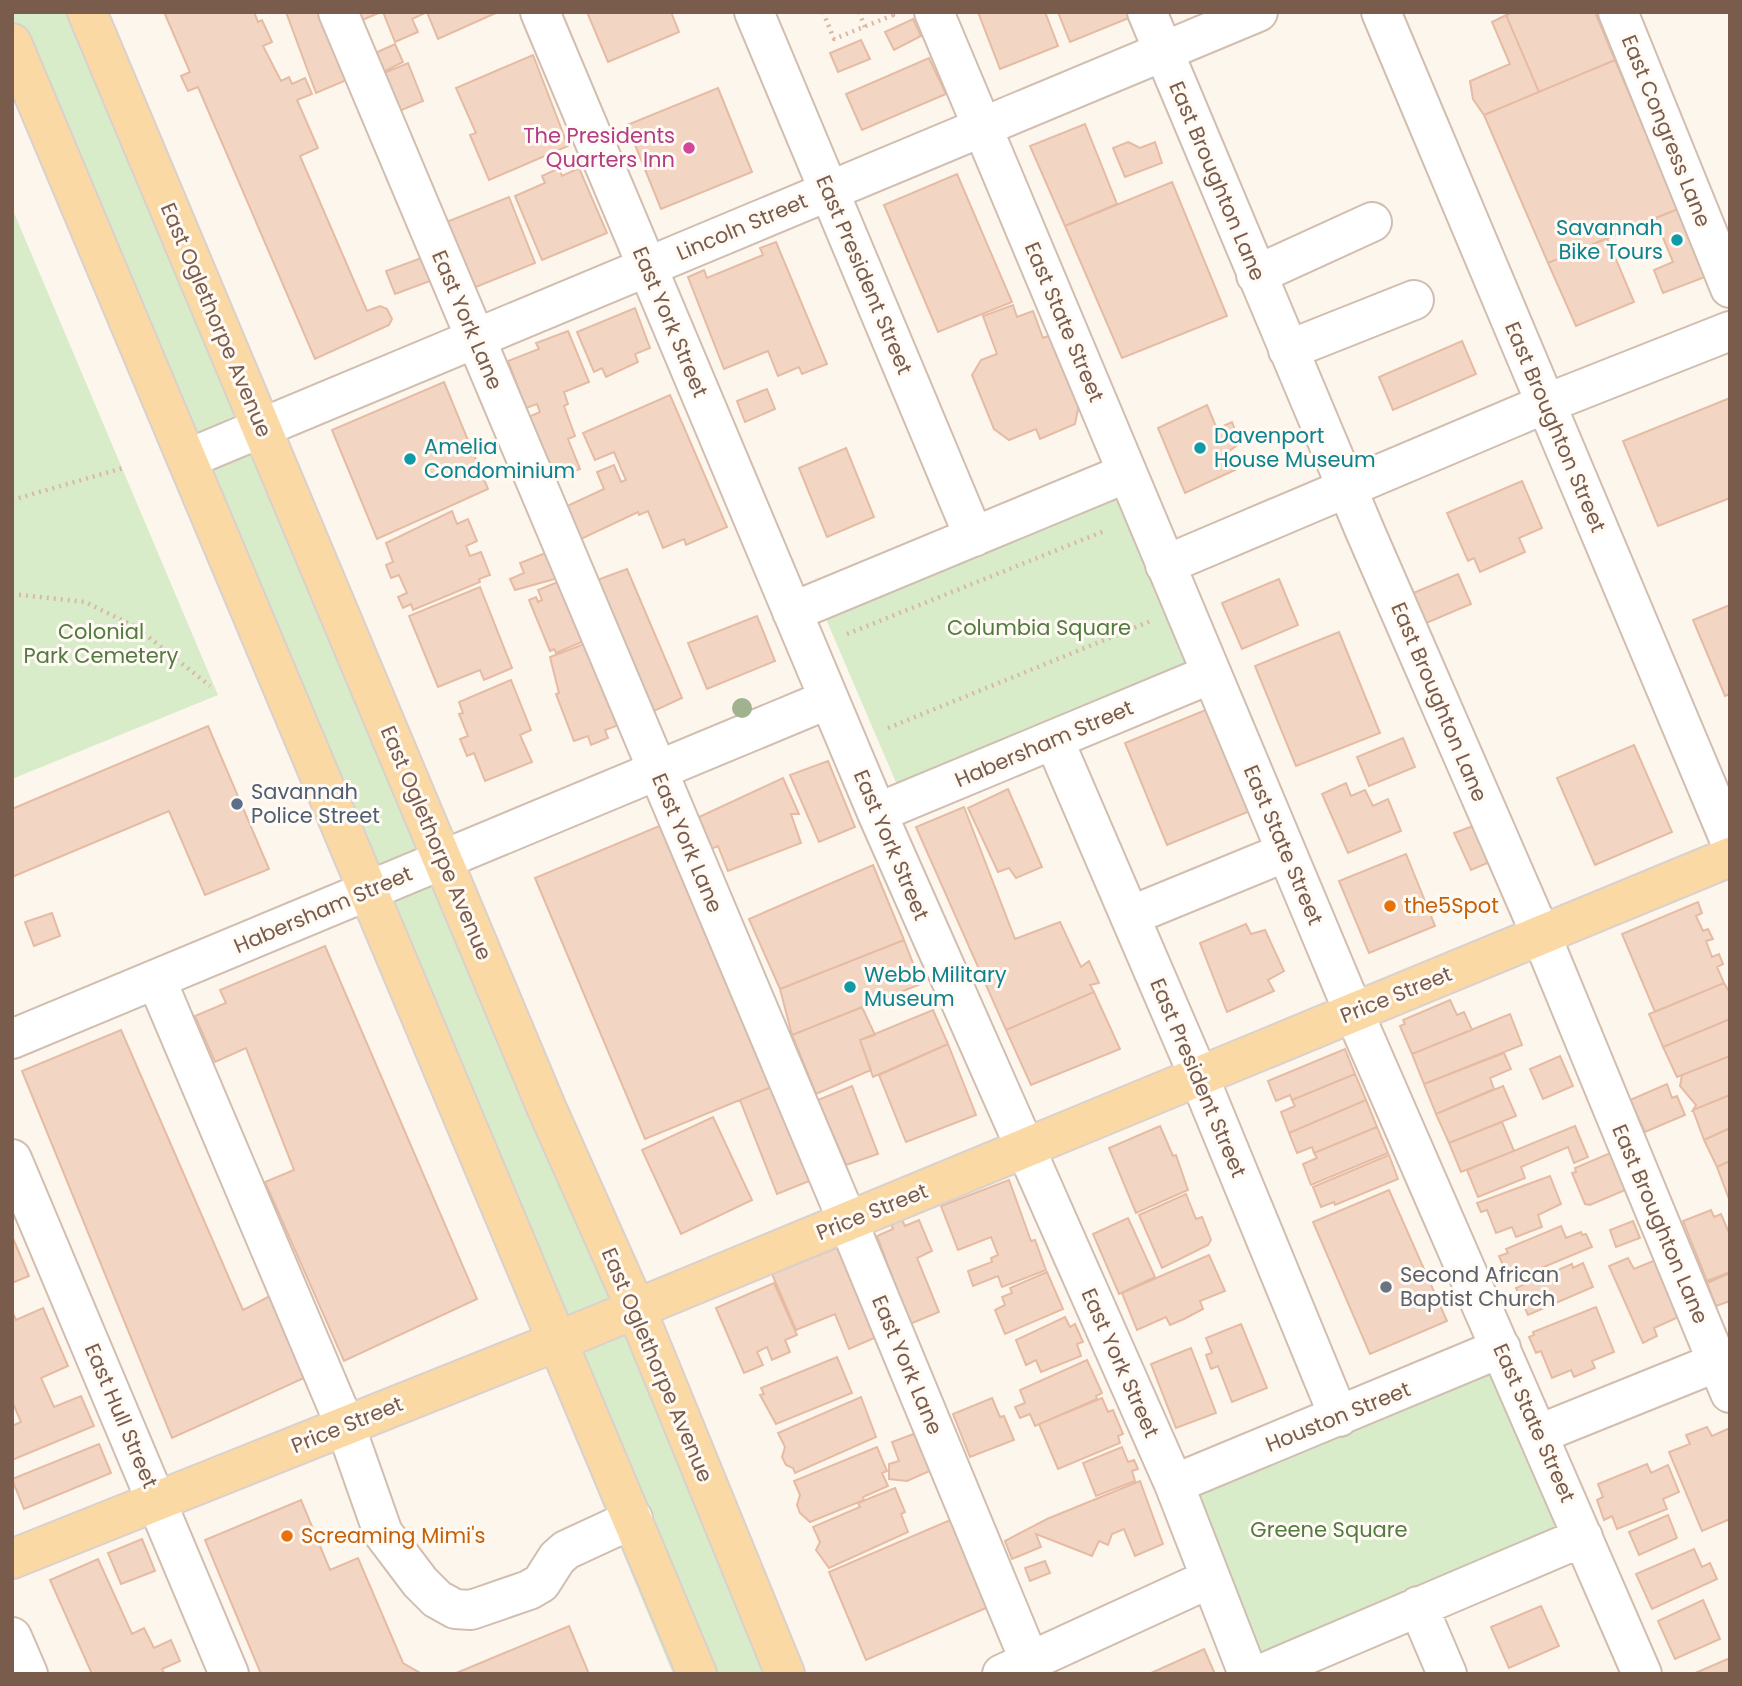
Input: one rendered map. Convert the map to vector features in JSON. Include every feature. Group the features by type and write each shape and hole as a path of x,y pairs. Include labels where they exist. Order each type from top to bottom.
{"main road":[{"name":"East Oglethorpe Avenue","path":"87,12 443,860 636,1309 785,1674"},
{"path":"12,43 697,1674"},
{"name":"Price Street","path":"12,1559 558,1341 1730,857"}],"street":[{"name":"East York Lane","path":"338,12 848,1222 1022,1670"},
{"name":"East York Street","path":"540,12 877,813 1174,1484 1248,1674"},
{"name":"East President Street","path":"754,12 974,537"},
{"name":"East State Street","path":"934,12 1354,1013 1642,1674"},
{"name":"East Broughton Lane","path":"1147,12 1256,275 1726,1371"},
{"name":"Lincoln Street","path":"187,459 1258,12"},
{"name":"East Broughton Street","path":"1381,12 1730,841"},
{"name":"East Congress Lane","path":"1618,12 1730,288"},
{"path":"1256,275 1372,222"},
{"path":"1288,349 1414,300"},
{"path":"1166,565 1545,404 1730,331"},
{"path":"792,612 1127,473"},
{"name":"Habersham Street","path":"877,813 1211,674"},
{"name":"Habersham Street","path":"12,1039 829,699"},
{"name":"East President Street","path":"1054,740 1199,1077 1339,1417"},
{"path":"1130,916 1286,852"},
{"path":"156,979 345,1425 383,1533 420,1582 436,1599 455,1609 471,1611 529,1590 541,1583 557,1558 566,1550 633,1519"},
{"name":"East Hull Street","path":"12,1159 229,1674"},
{"name":"Houston Street","path":"1174,1484 1501,1348"},
{"path":"1539,1434 1726,1371"},
{"path":"1261,1674 1583,1537"},
{"path":"1022,1670 1209,1579"},
{"path":"1418,1606 1447,1674"},
{"path":"12,1637 28,1674"}],"path":[{"path":"823,12 834,39 893,15 891,12"},
{"path":"859,12 865,27"},
{"path":"12,500 122,468"},
{"path":"847,634 1107,530"},
{"path":"12,594 85,602 136,626 210,686"},
{"path":"888,728 1156,620"}],"green space":[{"path":"12,12 92,12 795,1674 673,1674 12,77"},
{"name":"Colonial Park Cemetery","path":"12,208 218,695 12,779"},
{"name":"Columbia Square","path":"1120,494 1192,662 898,787 826,619"},
{"name":"Greene Square","path":"1491,1368 1559,1528 1257,1654 1189,1495"}],"building":[{"path":"164,12 254,12 258,22 262,20 272,42 263,46 281,81 289,77 292,84 305,78 312,94 297,100 318,148 300,156 367,311 380,306 387,309 392,319 389,325 315,359 198,87 188,91 181,76 190,72"},
{"path":"286,12 322,12 349,79 316,93"},
{"path":"356,12 381,12 360,21"},
{"path":"383,12 427,12 412,19 418,32 395,42"},
{"path":"427,12 498,12 438,39"},
{"path":"587,12 671,12 679,32 608,62"},
{"path":"978,12 1045,12 1058,46 1000,69"},
{"path":"1058,12 1127,12 1129,18 1070,42"},
{"path":"1513,12 1595,12 1615,60 1539,92 1506,15"},
{"path":"1506,15 1539,92 1484,115 1473,99 1470,81 1510,64 1492,22"},
{"path":"913,19 921,36 894,50 885,32"},
{"path":"861,40 870,59 838,72 830,53"},
{"path":"395,44 403,62 381,73 373,54"},
{"path":"533,55 568,146 489,180 470,135 476,133 456,88"},
{"path":"929,58 946,94 862,130 846,94"},
{"path":"1615,60 1678,209 1548,263 1484,115"},
{"path":"408,63 423,101 397,112 382,74"},
{"name":"The Presidents Quarters Inn","path":"718,88 752,172 661,209 627,125"},
{"path":"1085,124 1117,204 1065,226 1030,146"},
{"path":"1128,142 1140,148 1155,142 1162,163 1125,177 1113,148"},
{"path":"559,168 562,176 579,168 607,233 542,260 515,196 545,183 542,176"},
{"path":"957,174 1012,302 938,332 884,205"},
{"path":"1172,182 1227,316 1122,358 1065,226"},
{"path":"509,197 535,263 471,289 444,223"},
{"name":"Savannah Bike Tours","path":"1678,209 1705,277 1663,293 1654,270 1673,262 1655,218"},
{"path":"1607,238 1634,302 1576,326 1548,263"},
{"path":"776,242 827,364 802,374 799,367 778,376 768,351 724,369 688,277 704,270 707,278 763,255 760,248"},
{"path":"424,257 433,280 395,294 386,271"},
{"path":"1013,305 1017,317 1033,311 1043,338 1053,334 1079,404 1075,424 1040,439 1036,429 1009,440 994,429 972,375 981,360 997,354 983,316"},
{"path":"635,308 650,348 635,354 638,362 606,377 602,368 594,372 577,332"},
{"path":"568,331 589,382 564,392 568,404 564,406 575,436 568,439 580,469 549,481 524,419 540,412 537,404 526,408 508,361 539,349 536,343"},
{"path":"1462,341 1476,374 1393,410 1379,377"},
{"name":"Amelia Condominium","path":"444,382 488,489 377,539 332,430"},
{"path":"767,389 775,409 745,422 737,401"},
{"path":"670,395 727,527 686,545 684,539 663,548 648,511 639,515 638,512 579,540 565,507 604,489 597,472 614,465 621,482 626,480 614,452 595,460 583,433"},
{"path":"1730,398 1730,498 1658,526 1623,441"},
{"name":"Davenport House Museum","path":"1207,405 1217,429 1232,422 1240,443 1228,452 1235,470 1185,493 1158,428"},
{"path":"846,448 874,517 827,537 799,468"},
{"path":"1522,481 1542,528 1519,538 1525,552 1480,572 1474,558 1468,561 1447,513"},
{"path":"452,511 457,524 468,519 477,541 466,546 470,556 481,552 490,575 479,579 480,582 413,610 411,604 403,608 398,597 407,593 399,575 391,578 386,565 393,562 386,543"},
{"path":"548,552 558,578 515,590 510,579 524,573 520,563"},
{"path":"627,569 682,698 654,711 597,580"},
{"path":"1458,574 1471,604 1424,624 1411,594"},
{"path":"1279,579 1298,625 1242,649 1222,603"},
{"path":"560,581 584,641 556,653 554,649 550,651 529,600 536,597 538,602 542,600 538,590"},
{"path":"480,587 512,668 484,680 480,670 438,687 409,616"},
{"path":"1730,605 1730,694 1725,696 1693,620"},
{"path":"757,616 775,661 707,689 688,643"},
{"path":"1339,632 1380,733 1296,766 1255,666"},
{"path":"587,643 619,725 605,730 608,738 591,745 588,736 574,741 556,694 559,693 550,657"},
{"path":"511,680 531,730 520,735 532,762 485,781 474,753 467,756 460,739 468,736 459,714 463,713 459,702"},
{"path":"1208,709 1250,811 1167,845 1125,743"},
{"path":"208,726 269,869 205,895 169,811 12,877 12,809"},
{"path":"1403,738 1415,767 1369,786 1357,757"},
{"path":"1634,745 1672,832 1595,865 1557,778"},
{"path":"828,761 855,827 819,842 790,775"},
{"path":"783,778 799,814 791,814 801,843 728,871 718,846 711,849 699,817"},
{"path":"1346,783 1351,796 1365,790 1373,806 1388,799 1401,831 1348,853 1322,794"},
{"path":"1008,789 1042,867 1016,878 1009,868 998,872 968,808"},
{"path":"964,807 1015,939 1060,922 1081,967 1089,961 1099,983 1090,985 1094,992 1006,1030 916,827"},
{"path":"664,824 774,1086 645,1139 535,878"},
{"path":"1478,824 1492,861 1471,870 1454,833"},
{"path":"1406,854 1435,926 1369,953 1339,881"},
{"path":"873,865 904,940 780,989 749,919"},
{"path":"1698,902 1702,913 1696,916 1703,931 1708,929 1713,939 1706,941 1712,957 1719,954 1723,964 1717,967 1724,983 1655,1012 1622,934"},
{"path":"52,913 60,936 34,946 25,922"},
{"path":"1246,924 1251,934 1265,930 1284,971 1268,980 1274,991 1227,1012 1200,943"},
{"name":"Webb Military Museum","path":"904,940 921,984 792,1035 780,989"},
{"path":"325,946 477,1299 344,1361 265,1182 294,1170 246,1048 215,1062 195,1016 226,1003 220,990"},
{"path":"1724,983 1730,993 1730,1019 1663,1047 1649,1014"},
{"path":"1094,992 1120,1049 1031,1085 1006,1030"},
{"path":"1450,1000 1457,1015 1464,1012 1472,1030 1412,1054 1400,1026 1405,1024 1403,1020"},
{"path":"862,1007 875,1035 860,1040 871,1070 816,1094 792,1035"},
{"path":"933,1010 948,1044 873,1077 860,1040"},
{"path":"1510,1014 1522,1045 1424,1084 1412,1054"},
{"path":"1730,1019 1730,1056 1677,1077 1663,1047"},
{"path":"121,1030 243,1310 270,1296 304,1378 172,1438 22,1071"},
{"path":"948,1044 976,1115 906,1142 879,1075"},
{"path":"1345,1049 1355,1074 1292,1100 1290,1095 1276,1101 1268,1081"},
{"path":"1504,1053 1511,1069 1490,1078 1494,1089 1436,1114 1424,1084"},
{"path":"1560,1056 1573,1086 1543,1099 1530,1069"},
{"path":"1730,1056 1730,1095 1693,1110 1696,1105 1680,1086 1682,1075"},
{"path":"1355,1074 1366,1100 1289,1133 1281,1112 1295,1106 1292,1100"},
{"path":"1667,1084 1672,1098 1677,1096 1685,1115 1645,1132 1630,1100"},
{"path":"774,1086 812,1180 777,1194 740,1100"},
{"path":"852,1086 878,1154 846,1165 818,1100"},
{"path":"1503,1086 1516,1116 1449,1143 1436,1114"},
{"path":"1730,1095 1730,1128 1704,1140 1693,1110"},
{"path":"1366,1100 1377,1127 1314,1153 1312,1147 1297,1153 1289,1133"},
{"path":"713,1117 752,1200 681,1234 642,1150"},
{"path":"1502,1122 1514,1151 1461,1172 1449,1143"},
{"path":"1160,1126 1173,1156 1176,1155 1188,1190 1136,1213 1109,1148"},
{"path":"1575,1126 1588,1157 1574,1163 1568,1147 1521,1167 1525,1178 1478,1197 1467,1170"},
{"path":"1377,1127 1388,1153 1311,1185 1303,1164 1317,1158 1314,1153"},
{"path":"1730,1128 1730,1161 1717,1167 1704,1140"},
{"path":"1615,1151 1630,1188 1590,1205 1585,1204 1572,1173 1576,1172 1575,1168"},
{"path":"1389,1155 1398,1179 1335,1205 1334,1202 1321,1207 1313,1187"},
{"path":"1730,1161 1730,1198 1729,1199 1717,1167"},
{"path":"1550,1176 1561,1204 1538,1215 1542,1227 1516,1237 1512,1227 1496,1233 1487,1210 1481,1212 1477,1203"},
{"path":"1009,1180 1031,1241 1035,1240 1046,1270 1002,1287 998,1276 973,1286 968,1271 992,1262 991,1258 998,1255 991,1237 958,1250 941,1206"},
{"name":"Second African Baptist Church","path":"1389,1190 1447,1321 1370,1354 1313,1222"},
{"path":"1186,1194 1196,1219 1202,1217 1211,1240 1208,1245 1162,1268 1139,1215"},
{"path":"1711,1210 1714,1217 1721,1214 1730,1235 1730,1272 1707,1281 1683,1221"},
{"path":"1128,1218 1155,1277 1119,1294 1093,1234"},
{"path":"902,1220 905,1226 919,1220 932,1251 917,1258 939,1312 910,1324 877,1236 893,1229 891,1224"},
{"path":"1633,1221 1640,1238 1616,1247 1610,1230"},
{"path":"1561,1226 1566,1238 1581,1232 1582,1235 1586,1234 1592,1247 1510,1281 1499,1256 1508,1253 1506,1249"},
{"path":"12,1236 29,1276 12,1283"},
{"path":"844,1245 879,1336 849,1349 835,1314 796,1330 772,1274"},
{"path":"1209,1255 1225,1291 1200,1301 1203,1309 1184,1319 1170,1325 1166,1317 1137,1330 1122,1293"},
{"path":"1628,1258 1634,1269 1658,1259 1683,1315 1654,1328 1657,1336 1643,1343 1609,1266"},
{"path":"1583,1263 1593,1287 1528,1315 1516,1288 1572,1264 1573,1268"},
{"path":"1047,1272 1063,1309 1005,1334 995,1310 1005,1305 1002,1297 1012,1293 1010,1288"},
{"path":"1730,1273 1730,1301 1716,1306 1707,1283"},
{"path":"774,1283 797,1335 785,1340 790,1352 772,1360 767,1347 757,1352 763,1365 744,1373 716,1308"},
{"path":"1596,1307 1614,1352 1592,1361 1595,1368 1574,1377 1571,1370 1552,1378 1541,1351 1536,1353 1529,1337 1534,1335 1533,1332"},
{"path":"43,1308 68,1366 41,1378 54,1407 81,1396 94,1426 12,1460 12,1426 21,1422 12,1401 12,1311 16,1320"},
{"path":"1065,1317 1070,1327 1075,1324 1083,1342 1077,1344 1081,1356 1041,1372 1036,1360 1026,1365 1016,1340"},
{"path":"1241,1324 1267,1388 1232,1402 1218,1366 1211,1369 1206,1355 1212,1353 1206,1338"},
{"path":"1191,1348 1216,1413 1176,1428 1151,1364"},
{"path":"837,1357 852,1393 776,1424 760,1395 764,1394 761,1388"},
{"path":"1087,1360 1102,1393 1096,1396 1097,1399 1035,1426 1030,1414 1020,1418 1015,1407 1025,1403 1020,1390"},
{"path":"861,1397 876,1437 795,1473 793,1468 786,1465 782,1457 785,1447 778,1433"},
{"path":"992,1398 1000,1417 1004,1416 1014,1440 970,1457 953,1414"},
{"path":"1102,1398 1108,1412 1113,1410 1123,1434 1118,1436 1120,1443 1058,1469 1039,1424"},
{"path":"1707,1427 1712,1436 1730,1428 1730,1519 1702,1531 1669,1452 1690,1444 1686,1435"},
{"path":"916,1433 932,1470 907,1481 889,1479 889,1464 899,1461 892,1442"},
{"path":"99,1444 111,1473 24,1509 12,1479"},
{"path":"877,1447 887,1471 882,1473 888,1486 863,1497 864,1500 810,1522 800,1513 797,1505 800,1495 794,1481"},
{"path":"1122,1447 1128,1462 1134,1460 1138,1469 1132,1471 1135,1481 1096,1496 1083,1463"},
{"path":"1647,1464 1651,1473 1668,1465 1679,1492 1663,1499 1667,1509 1617,1529 1612,1516 1604,1520 1597,1500 1603,1497 1598,1484"},
{"path":"1140,1481 1163,1544 1135,1556 1124,1529 1112,1534 1108,1545 1099,1541 1092,1556 1036,1534 1041,1547 1012,1559 1005,1541 1047,1519"},
{"path":"895,1488 905,1512 901,1514 908,1532 829,1568 816,1550 820,1542 813,1527 860,1507 858,1503"},
{"path":"301,1500 330,1570 358,1558 403,1663 422,1674 261,1674 205,1540"},
{"path":"1668,1515 1677,1538 1639,1555 1629,1532"},
{"path":"955,1518 993,1605 866,1660 829,1572"},
{"path":"142,1539 155,1571 121,1584 108,1553"},
{"path":"1694,1549 1702,1567 1710,1563 1717,1579 1652,1609 1636,1574"},
{"path":"98,1559 132,1634 144,1628 154,1648 171,1640 180,1661 162,1669 164,1673 92,1674 50,1580"},
{"path":"1045,1561 1050,1573 1030,1581 1025,1568"},
{"path":"1703,1600 1720,1639 1675,1659 1658,1621"},
{"path":"1541,1606 1559,1646 1509,1668 1491,1627"},
{"path":"569,1626 589,1674 454,1674"},
{"path":"1204,1649 1215,1674 1149,1674"},
{"path":"1730,1658 1730,1674 1693,1674"}],"place":[{"name":"The Presidents Quarters Inn","path":"689,148"},
{"name":"Savannah Bike Tours","path":"1677,240"},
{"name":"Davenport House Museum","path":"1200,448"},
{"name":"Amelia Condominium","path":"410,459"},
{"name":"Savannah Police Street","path":"237,804"},
{"name":"the5Spot","path":"1390,906"},
{"name":"Webb Military Museum","path":"850,987"},
{"name":"Second African Baptist Church","path":"1386,1287"},
{"name":"Screaming Mimi's","path":"287,1536"}]}
